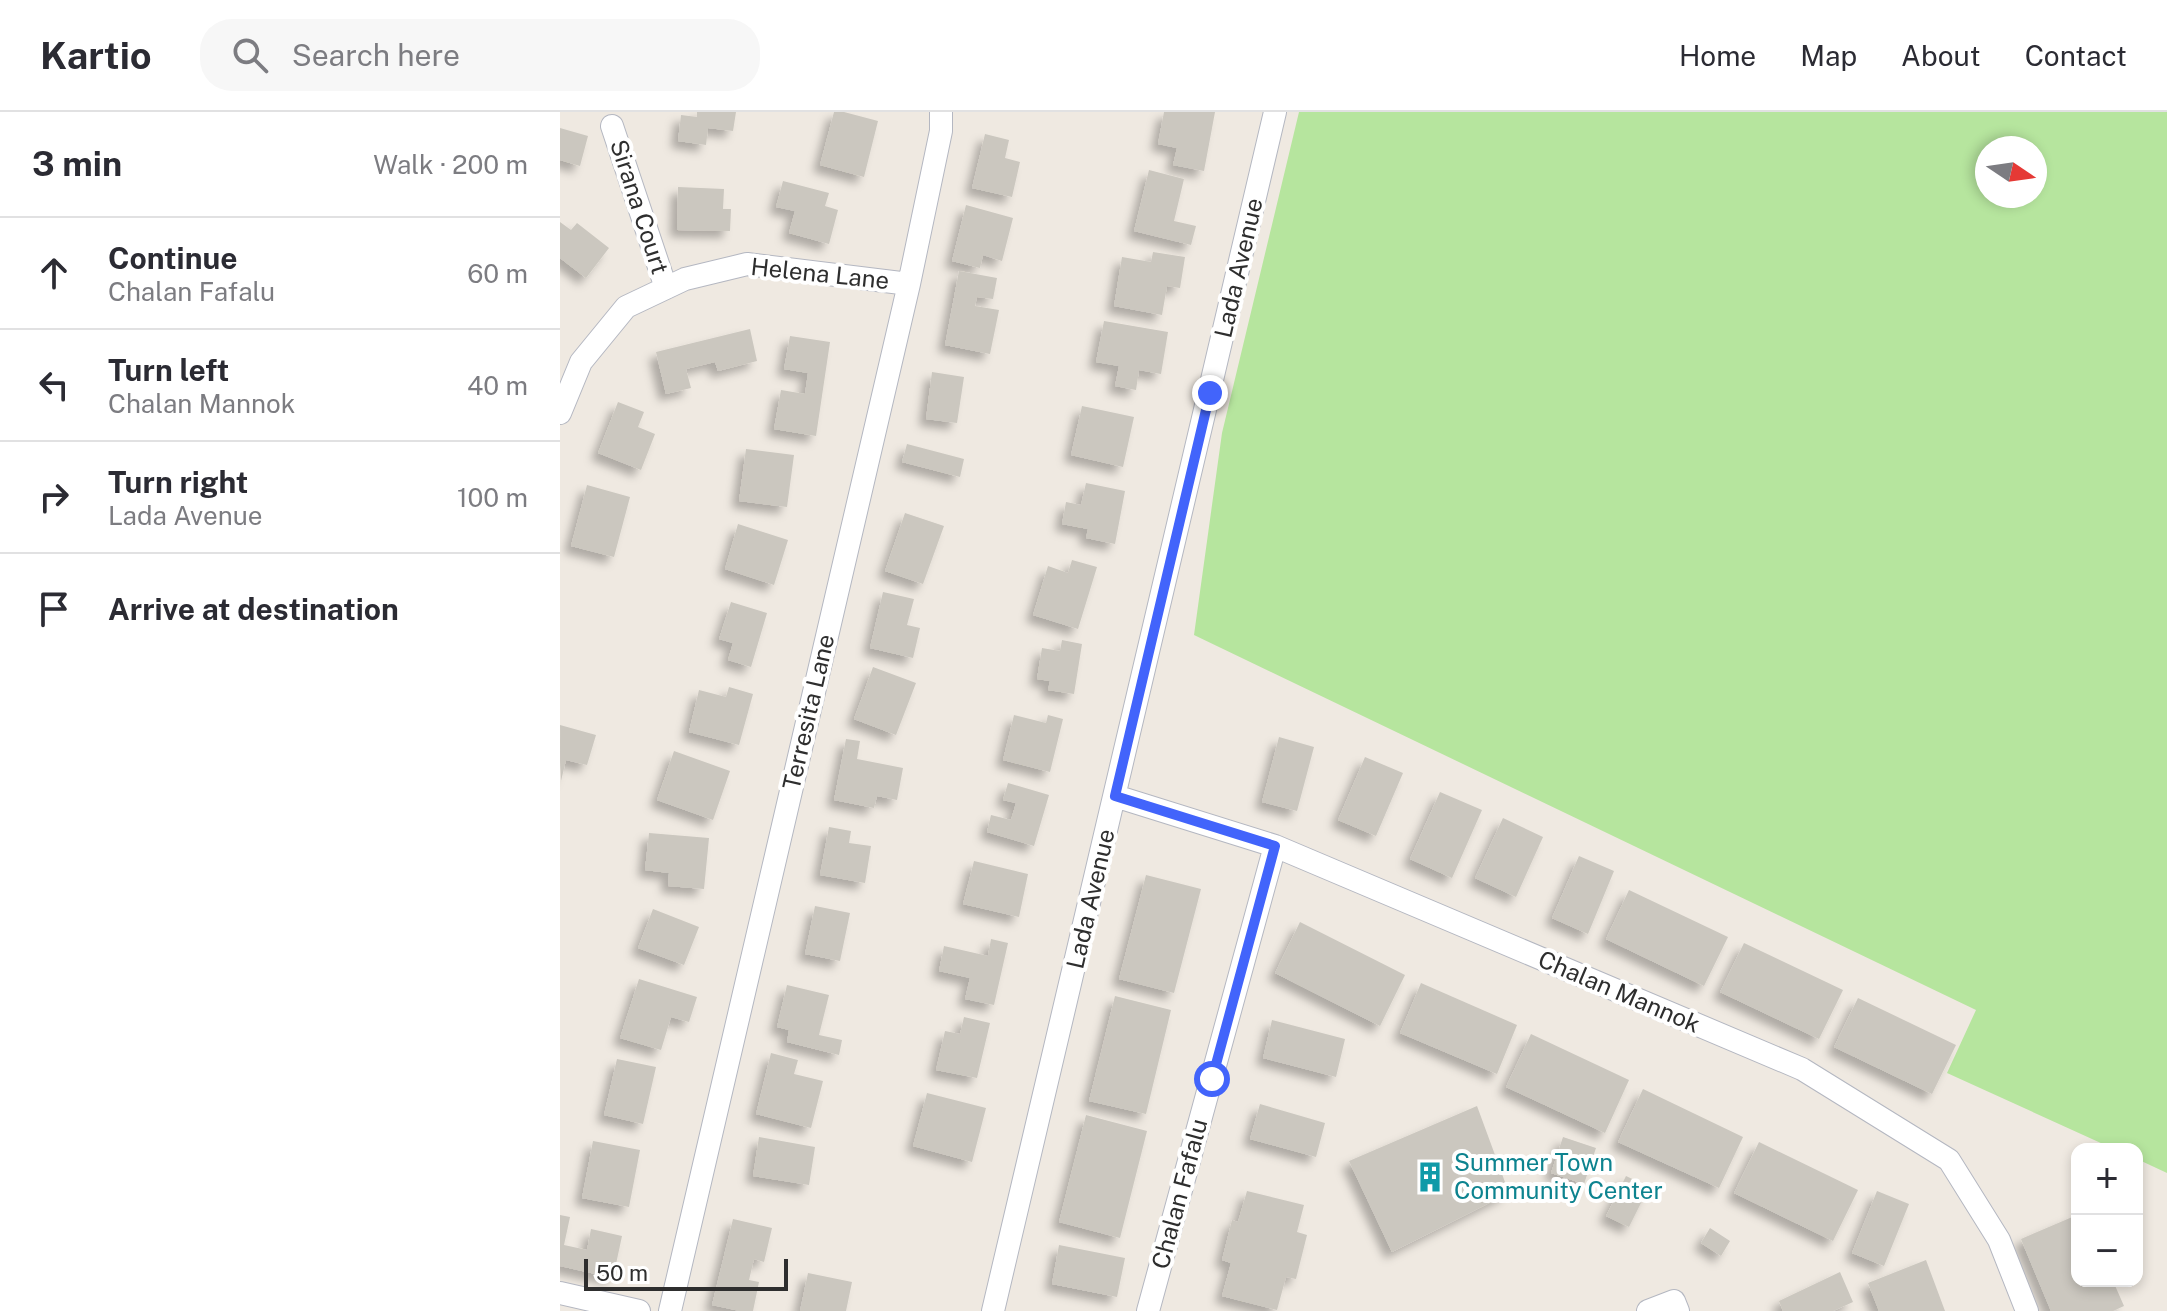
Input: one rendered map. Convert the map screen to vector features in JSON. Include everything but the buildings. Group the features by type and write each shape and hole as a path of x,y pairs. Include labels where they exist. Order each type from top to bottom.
{"street":[{"name":"Terresita Lane","path":"670,1311 909,284 941,131 941,112"},
{"name":"Lada Avenue","path":"993,1311 1275,112"},
{"name":"Sirana Court","path":"612,126 666,288"},
{"name":"Helena Lane","path":"560,413 581,362 626,307 685,279 747,264 909,284"},
{"name":"Chalan Mannok","path":"1115,796 1275,846 1802,1069 1949,1160 1999,1240 2027,1311"},
{"name":"Chalan Fafalu","path":"1148,1311 1275,846"},
{"path":"560,1293 639,1311"},
{"path":"1648,1311 1674,1301 1678,1311"}],"green space":[{"path":"1299,112 2167,112 2167,1173 2143,1162 2143,1143 2101,1143 1947,1073 1976,1010 1194,635 1222,433"}],"place":[{"name":"Summer Town Community Center","path":"1430,1177"}],"route":[{"path":"1210,393 1115,796 1275,846 1212,1079"}]}
